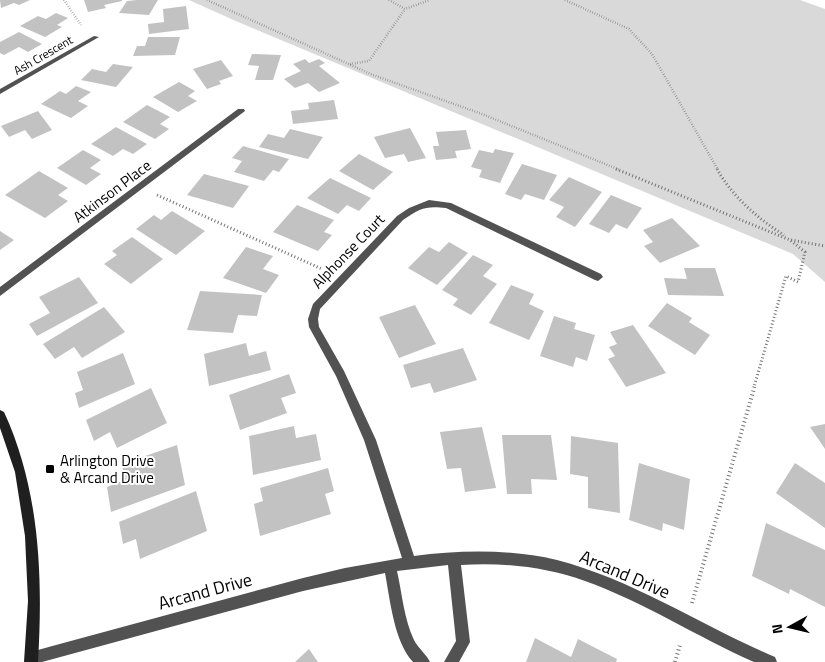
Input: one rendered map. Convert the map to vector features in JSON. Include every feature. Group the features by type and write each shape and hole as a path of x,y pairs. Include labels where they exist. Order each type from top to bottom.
{"street":[{"name":"Ash Crescent","path":"0,92 96,37"},
{"name":"Atkinson Place","path":"0,292 241,111"},
{"name":"Alphonse Court","path":"410,564 370,440 340,374 314,327 313,319 316,307 400,218 412,210 429,203 457,208 598,277"},
{"path":"0,415 17,458 32,541 32,660"},
{"name":"Arcand Drive","path":"32,660 335,576 410,564 496,559 536,562 578,573 628,592 770,662"},
{"path":"451,662 463,642 454,560"},
{"path":"390,567 406,640 412,652 423,662"}],"path":[{"path":"64,0 81,25"},
{"path":"207,0 373,75 482,114 790,240 825,246"},
{"path":"388,0 405,10"},
{"path":"350,64 369,60 405,10 430,0"},
{"path":"566,0 597,16 629,29 652,54 725,183 766,224 805,252 798,282 786,276 692,603"},
{"path":"157,195 322,269"},
{"path":"675,662 680,644"}],"shaded area":[{"path":"189,0 800,0 825,9 825,282 793,254"}],"building":[{"path":"0,0 30,0 19,5 14,3 1,8"},
{"path":"84,0 122,1 104,5 106,8 88,12"},
{"path":"158,0 149,15 119,13 127,1"},
{"path":"186,6 189,29 149,34 148,24 164,22 163,9"},
{"path":"56,13 68,18 57,25 62,27 45,37 20,26 38,16 46,19"},
{"path":"19,32 42,44 28,52 19,47 4,55 0,53 0,42"},
{"path":"148,37 180,37 175,55 133,56 137,46 145,46"},
{"path":"252,54 281,55 273,80 255,80 259,66 248,65"},
{"path":"305,59 309,63 319,59 325,63 319,66 340,83 319,92 308,83 295,88 284,79 301,71 293,64"},
{"path":"221,60 233,76 219,81 221,84 207,89 193,69"},
{"path":"113,64 133,67 116,87 81,80 92,69 106,72"},
{"path":"179,82 195,91 188,96 197,101 178,112 153,97"},
{"path":"76,86 91,92 78,101 88,106 71,118 41,104 60,91 66,94"},
{"path":"334,100 338,119 293,124 291,111 309,109 308,103"},
{"path":"147,105 170,117 160,124 169,129 155,139 123,122"},
{"path":"38,111 52,130 32,139 25,130 9,137 1,126"},
{"path":"116,127 147,144 133,154 123,149 113,156 91,144"},
{"path":"410,128 426,158 408,162 404,154 385,158 374,137"},
{"path":"290,129 323,137 308,159 259,147 268,134 284,138"},
{"path":"466,130 471,149 455,151 457,158 436,160 433,146 439,146 436,132"},
{"path":"243,146 289,159 279,172 273,170 264,181 234,172 242,161 232,158"},
{"path":"495,149 514,153 500,183 479,177 482,170 471,167 479,150 493,153"},
{"path":"83,150 101,160 90,168 101,174 86,185 57,168"},
{"path":"359,154 393,172 373,190 339,171"},
{"path":"522,164 557,175 544,200 525,194 521,200 505,194"},
{"path":"39,171 68,188 58,195 68,201 45,218 5,195"},
{"path":"204,174 249,186 233,208 187,195"},
{"path":"569,177 602,192 575,227 556,217 564,207 549,200"},
{"path":"330,178 371,198 359,211 347,205 338,214 307,198"},
{"path":"611,195 642,208 627,229 616,224 609,233 589,224"},
{"path":"297,205 334,220 324,232 332,235 318,251 273,232"},
{"path":"172,211 205,231 176,255 136,229 154,215 161,220"},
{"path":"672,218 700,246 660,263 644,246 653,242 643,230"},
{"path":"0,231 14,240 0,250"},
{"path":"132,237 163,259 131,284 104,264 117,255 112,251"},
{"path":"449,242 468,253 437,285 408,268 429,247 439,252"},
{"path":"246,247 273,256 263,269 279,275 266,293 223,278"},
{"path":"473,255 493,265 483,276 497,284 471,315 453,305 458,299 442,290"},
{"path":"684,268 715,268 724,296 668,295 664,278 687,279"},
{"path":"79,277 98,303 37,336 29,324 50,313 39,297"},
{"path":"511,285 534,294 529,304 544,311 529,340 489,323"},
{"path":"200,291 262,295 257,316 238,315 233,333 187,330"},
{"path":"667,303 692,318 689,322 710,335 695,355 648,326"},
{"path":"415,305 436,344 399,358 379,317"},
{"path":"104,307 125,332 82,358 74,347 55,359 43,344"},
{"path":"554,316 576,323 574,329 595,335 587,361 576,357 573,367 540,356"},
{"path":"633,325 666,373 626,387 608,359 615,356 609,347 617,344 610,332"},
{"path":"246,343 249,356 266,351 271,370 209,386 204,354"},
{"path":"463,348 477,380 434,393 430,383 411,388 403,365"},
{"path":"123,353 135,384 79,408 75,393 83,390 77,372"},
{"path":"289,374 296,393 281,398 287,413 240,430 229,395"},
{"path":"151,388 167,423 117,448 110,432 94,441 86,420"},
{"path":"825,424 825,449 810,427"},
{"path":"294,426 296,438 316,434 321,460 253,475 249,436"},
{"path":"482,427 496,488 465,492 461,468 447,469 440,432"},
{"path":"502,435 551,435 557,480 531,479 532,494 507,494"},
{"path":"571,436 618,443 620,513 588,508 588,477 570,474"},
{"path":"177,445 185,485 111,512 107,487 125,480 122,464"},
{"path":"639,463 690,479 684,530 663,523 662,531 629,520"},
{"path":"795,463 825,483 825,528 776,493"},
{"path":"328,468 334,491 325,494 331,514 260,536 254,504 263,501 260,488"},
{"path":"196,491 207,531 140,559 136,539 123,544 119,522"},
{"path":"766,523 825,550 825,607 790,589 789,594 752,576"},
{"path":"535,638 571,657 578,639 617,659 616,662 526,662"},
{"path":"309,649 318,662 295,662"}],"place":[{"name":"Arlington Drive & Arcand Drive","path":"50,469"}]}
